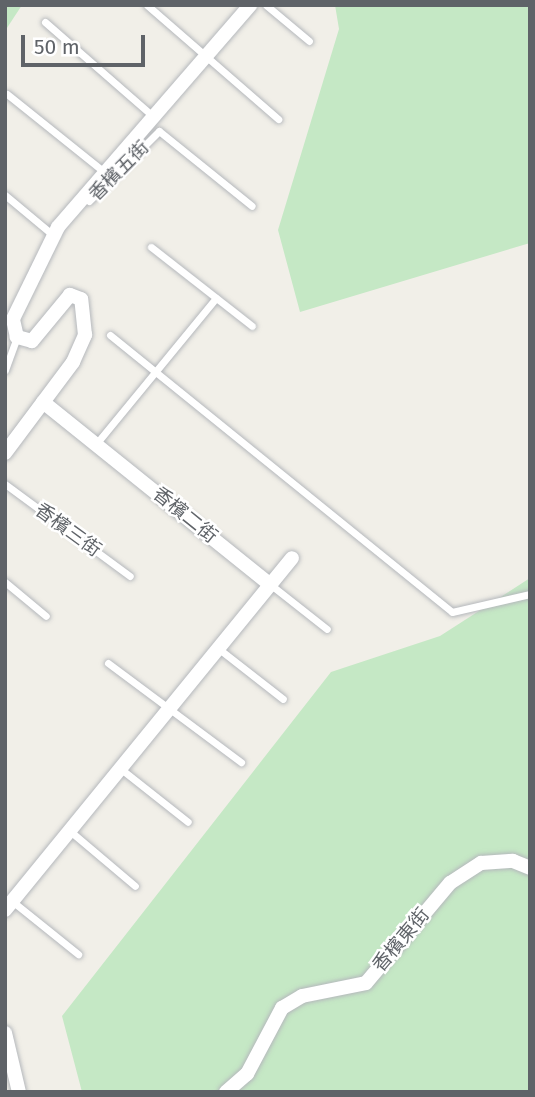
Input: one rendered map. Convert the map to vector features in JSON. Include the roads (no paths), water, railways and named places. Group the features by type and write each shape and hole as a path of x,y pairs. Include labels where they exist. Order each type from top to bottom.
{"street":[{"name":"香檳五街","path":"17,337 9,316 54,236 103,171 154,117 250,5"},
{"path":"5,453 73,362 85,335 81,299 70,295 32,341 17,337"},
{"name":"香檳二街","path":"43,402 271,585"},
{"path":"9,906 292,558"},
{"name":"香檳東街","path":"226,1092 247,1074 282,1008 302,996 366,983 450,883 481,863 513,860 530,868"},
{"path":"5,1033 19,1092"}],"lane":[{"path":"146,5 278,119"},
{"path":"266,5 309,41"},
{"name":"香檳五街","path":"45,22 154,117"},
{"name":"香檳五街","path":"7,94 103,171"},
{"name":"香檳五街","path":"54,236 159,131 252,206"},
{"path":"5,195 54,236"},
{"path":"151,247 252,326"},
{"path":"96,444 216,298"},
{"path":"110,335 452,612 530,594"},
{"path":"5,370 17,337"},
{"name":"香檳三街","path":"5,484 130,576"},
{"path":"5,582 46,616"},
{"name":"香檳二街","path":"271,585 327,629"},
{"path":"219,649 283,699"},
{"path":"108,663 241,762"},
{"path":"121,769 188,822"},
{"path":"70,831 135,886"},
{"path":"9,906 78,954"}]}
